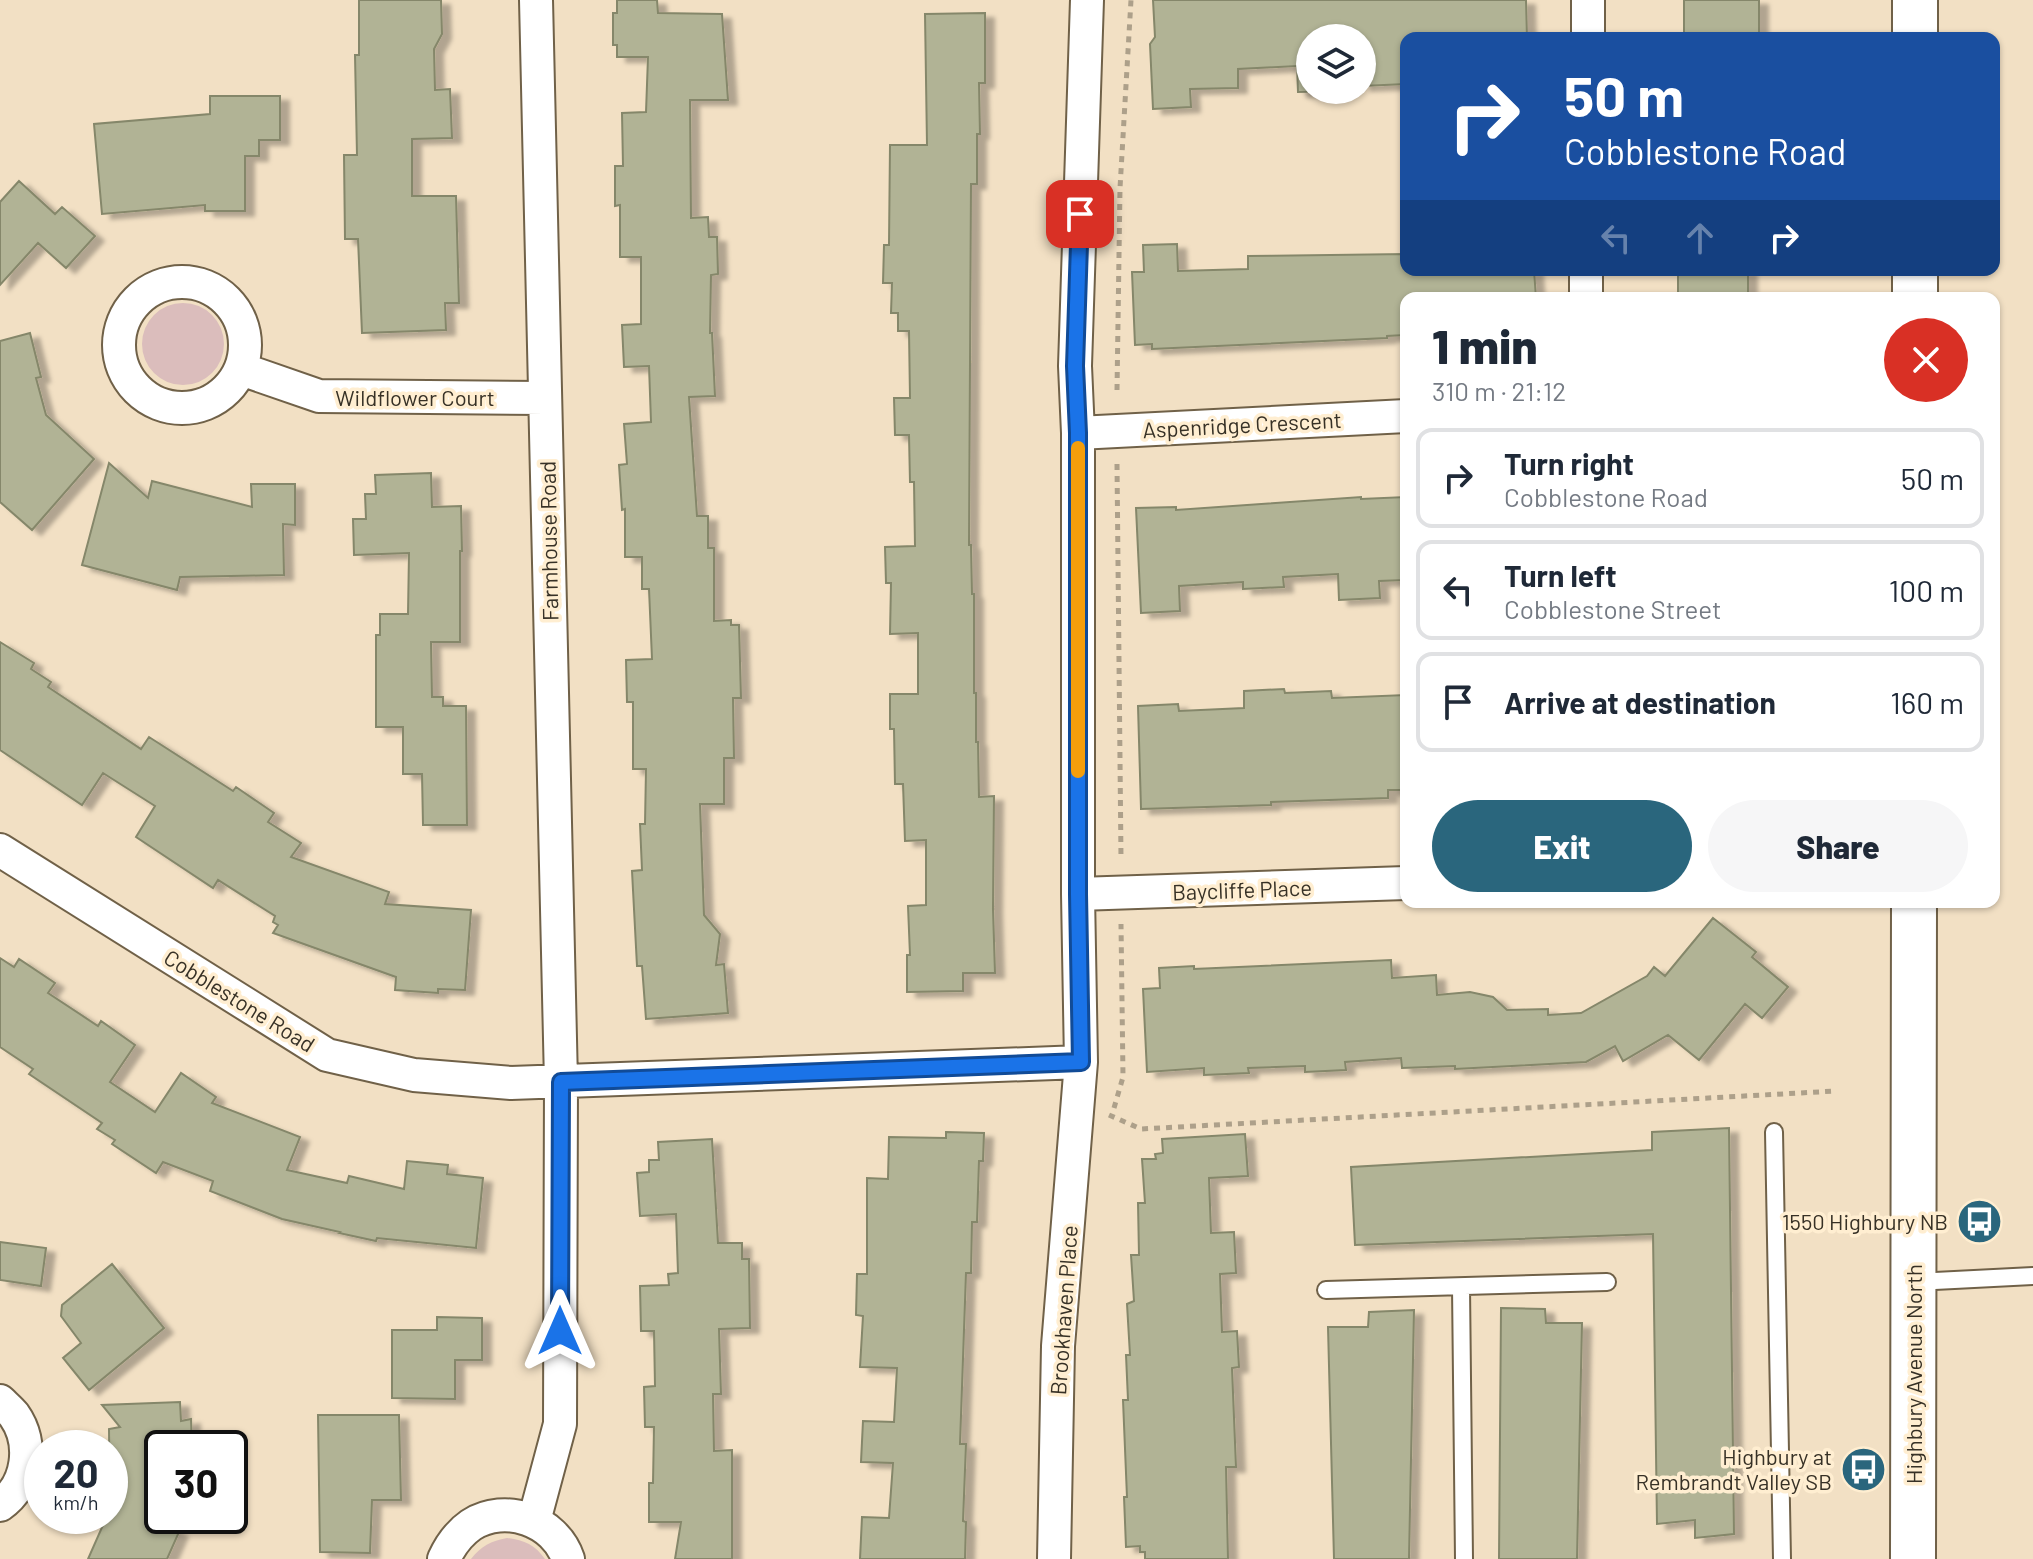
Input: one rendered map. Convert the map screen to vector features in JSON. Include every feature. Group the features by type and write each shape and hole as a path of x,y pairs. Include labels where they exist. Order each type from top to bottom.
{"main road":[{"path":"1915,0 1915,32"},
{"name":"Highbury Avenue North","path":"1913,1559 1914,908"}],"street":[{"name":"Farmhouse Road","path":"534,1521 560,1424 561,1082 536,0"},
{"name":"Brookhaven Place","path":"1054,1559 1058,1346 1081,1062 1078,433 1075,366 1087,0"},
{"path":"1588,0 1588,32"},
{"name":"Wildflower Court","path":"241,369 319,396 545,398"},
{"name":"Aspenridge Crescent","path":"1078,433 1400,416"},
{"name":"Cobblestone Road","path":"0,850 327,1055 414,1075 511,1083 1081,1062"},
{"name":"Baycliffe Place","path":"1078,894 1400,883"},
{"path":"0,1401 13,1413 27,1448 25,1467 18,1485 0,1505"},
{"path":"444,1559 456,1538 472,1524 491,1517 513,1515 534,1521 552,1533 568,1559"}],"lane":[{"path":"1774,1132 1782,1559"},
{"path":"1913,1282 2033,1276"},
{"path":"1326,1290 1607,1282"},
{"path":"1461,1287 1464,1559"}],"path":[{"path":"1117,390 1120,188 1131,0"},
{"path":"1117,455 1121,858"},
{"path":"1112,1117 1141,1129 1836,1091"}],"shaded area":[{"path":"175,303 191,303 206,310 217,321 224,344 221,360 212,373 191,385 175,385 160,378 149,367 142,352 142,336 149,321 160,310"},
{"path":"507,1538 529,1544 545,1559 471,1559 487,1545"}],"building":[{"path":"359,0 441,0 442,34 434,49 435,90 450,89 452,138 412,139 412,196 456,196 459,303 445,303 446,330 362,333 358,239 345,239 344,155 357,155 355,55 359,55"},
{"path":"617,0 657,0 658,13 722,14 728,100 690,100 691,218 708,217 709,237 717,237 718,274 711,275 710,333 715,396 689,397 697,516 708,516 708,548 714,548 714,621 731,620 731,625 739,625 741,698 733,698 734,758 724,758 724,804 700,804 704,915 720,934 716,965 724,964 728,1013 646,1019 642,966 637,966 632,871 642,870 640,824 645,824 646,769 633,769 633,702 627,702 626,660 652,659 649,589 642,589 642,557 625,557 625,509 622,510 619,465 627,464 624,424 651,422 649,366 624,367 622,325 641,324 641,257 620,257 620,205 615,206 615,166 623,166 622,113 646,112 648,57 617,57 617,45 613,45 613,13 617,13"},
{"path":"1153,0 1526,0 1527,32 1400,32 1400,84 1376,85 1376,24 1296,24 1296,66 1238,69 1238,88 1190,89 1191,107 1153,109 1150,44 1155,37"},
{"path":"1684,0 1759,0 1759,32 1684,32"},
{"path":"985,13 985,83 979,83 977,184 971,184 969,545 974,594 974,693 979,797 994,796 995,973 963,973 963,991 907,992 907,955 910,955 908,906 926,905 926,840 905,841 903,784 895,784 894,729 890,729 890,694 918,694 918,633 890,634 891,583 886,583 885,547 915,546 914,482 910,482 909,435 895,435 894,398 910,398 909,331 898,331 898,313 891,313 892,283 883,283 884,245 889,245 890,145 927,145 925,14"},
{"path":"210,96 280,96 280,140 259,140 259,156 245,156 245,211 205,211 205,205 102,214 94,124 210,114"},
{"path":"19,181 55,214 62,207 95,236 66,268 38,243 0,285 0,202"},
{"path":"1177,244 1178,271 1248,269 1248,256 1400,254 1400,276 1534,276 1536,292 1400,292 1400,335 1387,338 1152,349 1152,344 1135,345 1132,272 1144,272 1143,245"},
{"path":"1678,276 1748,276 1748,292 1678,292"},
{"path":"30,333 41,377 36,378 46,415 94,459 32,530 0,502 0,341"},
{"path":"109,463 148,498 152,481 252,507 251,484 295,484 295,525 283,524 284,575 180,577 177,590 82,565"},
{"path":"431,473 432,507 461,506 460,642 431,642 432,697 443,697 443,706 466,706 467,825 423,825 422,774 403,774 403,727 376,727 376,635 380,635 380,614 408,614 409,553 354,555 353,519 366,519 365,494 376,494 375,475"},
{"path":"1361,497 1400,497 1400,580 1379,581 1380,598 1339,600 1338,574 1283,577 1284,587 1243,589 1243,582 1179,586 1180,611 1141,613 1136,508 1176,507 1176,510"},
{"path":"0,642 34,663 31,669 51,682 48,687 141,749 149,737 233,791 236,787 274,813 268,822 301,843 291,857 389,892 385,904 471,910 465,990 438,989 438,993 395,990 396,977 273,933 278,925 273,922 275,916 218,880 213,888 136,837 155,806 103,773 82,805 0,750"},
{"path":"1244,691 1331,691 1332,698 1400,695 1400,790 1388,790 1388,798 1141,809 1138,706 1178,704 1179,711 1244,708"},
{"path":"1713,918 1756,952 1752,957 1788,987 1762,1018 1745,1004 1699,1060 1668,1035 1623,1061 1615,1046 1586,1062 1455,1069 1455,1066 1402,1068 1401,1058 1345,1062 1346,1070 1305,1072 1305,1066 1248,1068 1249,1073 1204,1075 1204,1068 1147,1072 1143,989 1160,988 1159,968 1391,960 1392,978 1436,975 1437,995 1470,992 1493,997 1507,1010 1548,1009 1548,1015 1581,1013 1647,976 1654,967 1665,976"},
{"path":"0,958 14,967 19,959 55,983 48,993 98,1026 101,1021 135,1045 110,1082 155,1112 181,1073 216,1097 212,1103 300,1137 287,1170 347,1183 349,1176 404,1189 407,1161 448,1165 447,1174 483,1178 476,1248 377,1238 376,1241 339,1233 282,1219 210,1191 213,1181 163,1162 156,1173 112,1144 115,1140 97,1129 102,1123 29,1074 33,1069 0,1047"},
{"path":"1729,1128 1734,1534 1695,1538 1695,1520 1657,1524 1653,1234 1355,1245 1351,1167 1652,1150 1652,1132"},
{"path":"946,1132 984,1133 983,1161 979,1161 977,1222 972,1222 971,1273 966,1273 960,1444 966,1444 965,1559 860,1559 862,1517 889,1518 893,1463 861,1462 863,1421 894,1422 897,1368 860,1367 863,1316 856,1315 857,1274 867,1274 867,1178 888,1179 889,1137 946,1138"},
{"path":"1245,1134 1248,1176 1209,1178 1211,1233 1234,1232 1236,1273 1220,1274 1222,1332 1237,1331 1239,1367 1232,1368 1236,1467 1226,1467 1228,1559 1145,1559 1145,1552 1140,1552 1140,1546 1126,1547 1123,1400 1128,1400 1126,1355 1130,1355 1127,1304 1134,1301 1131,1255 1139,1255 1138,1203 1145,1203 1142,1159 1156,1159 1155,1154 1163,1153 1162,1139"},
{"path":"712,1139 718,1243 742,1243 742,1259 749,1259 750,1328 719,1329 721,1394 713,1394 714,1451 732,1450 732,1559 675,1559 681,1522 649,1522 654,1427 645,1427 644,1387 655,1386 654,1331 641,1331 640,1286 669,1285 668,1274 678,1273 676,1214 640,1216 637,1173 649,1172 649,1160 659,1160 658,1142"},
{"path":"0,1242 46,1248 41,1286 0,1280"},
{"path":"112,1264 164,1328 89,1390 63,1358 81,1343 61,1316 62,1305"},
{"path":"1501,1308 1545,1309 1546,1323 1582,1323 1577,1559 1499,1559"},
{"path":"1414,1310 1409,1559 1334,1559 1328,1327 1368,1327 1369,1312"},
{"path":"437,1317 482,1318 482,1360 455,1360 455,1399 392,1398 392,1330 437,1330"},
{"path":"180,1402 181,1421 191,1419 191,1430 144,1430 144,1534 178,1534 167,1559 88,1559 99,1534 128,1534 128,1430 109,1430 120,1427 102,1405"},
{"path":"318,1415 399,1415 401,1500 372,1500 370,1553 320,1552"}],"slow traffic":[{"path":"1078,448 1078,771"}],"place":[{"name":"1550 Highbury NB","path":"1979,1221"},
{"name":"Highbury at Rembrandt Valley SB","path":"1863,1469"}],"route":[{"path":"560,1331 561,1082 1081,1062 1078,433 1075,366 1080,214"}]}
